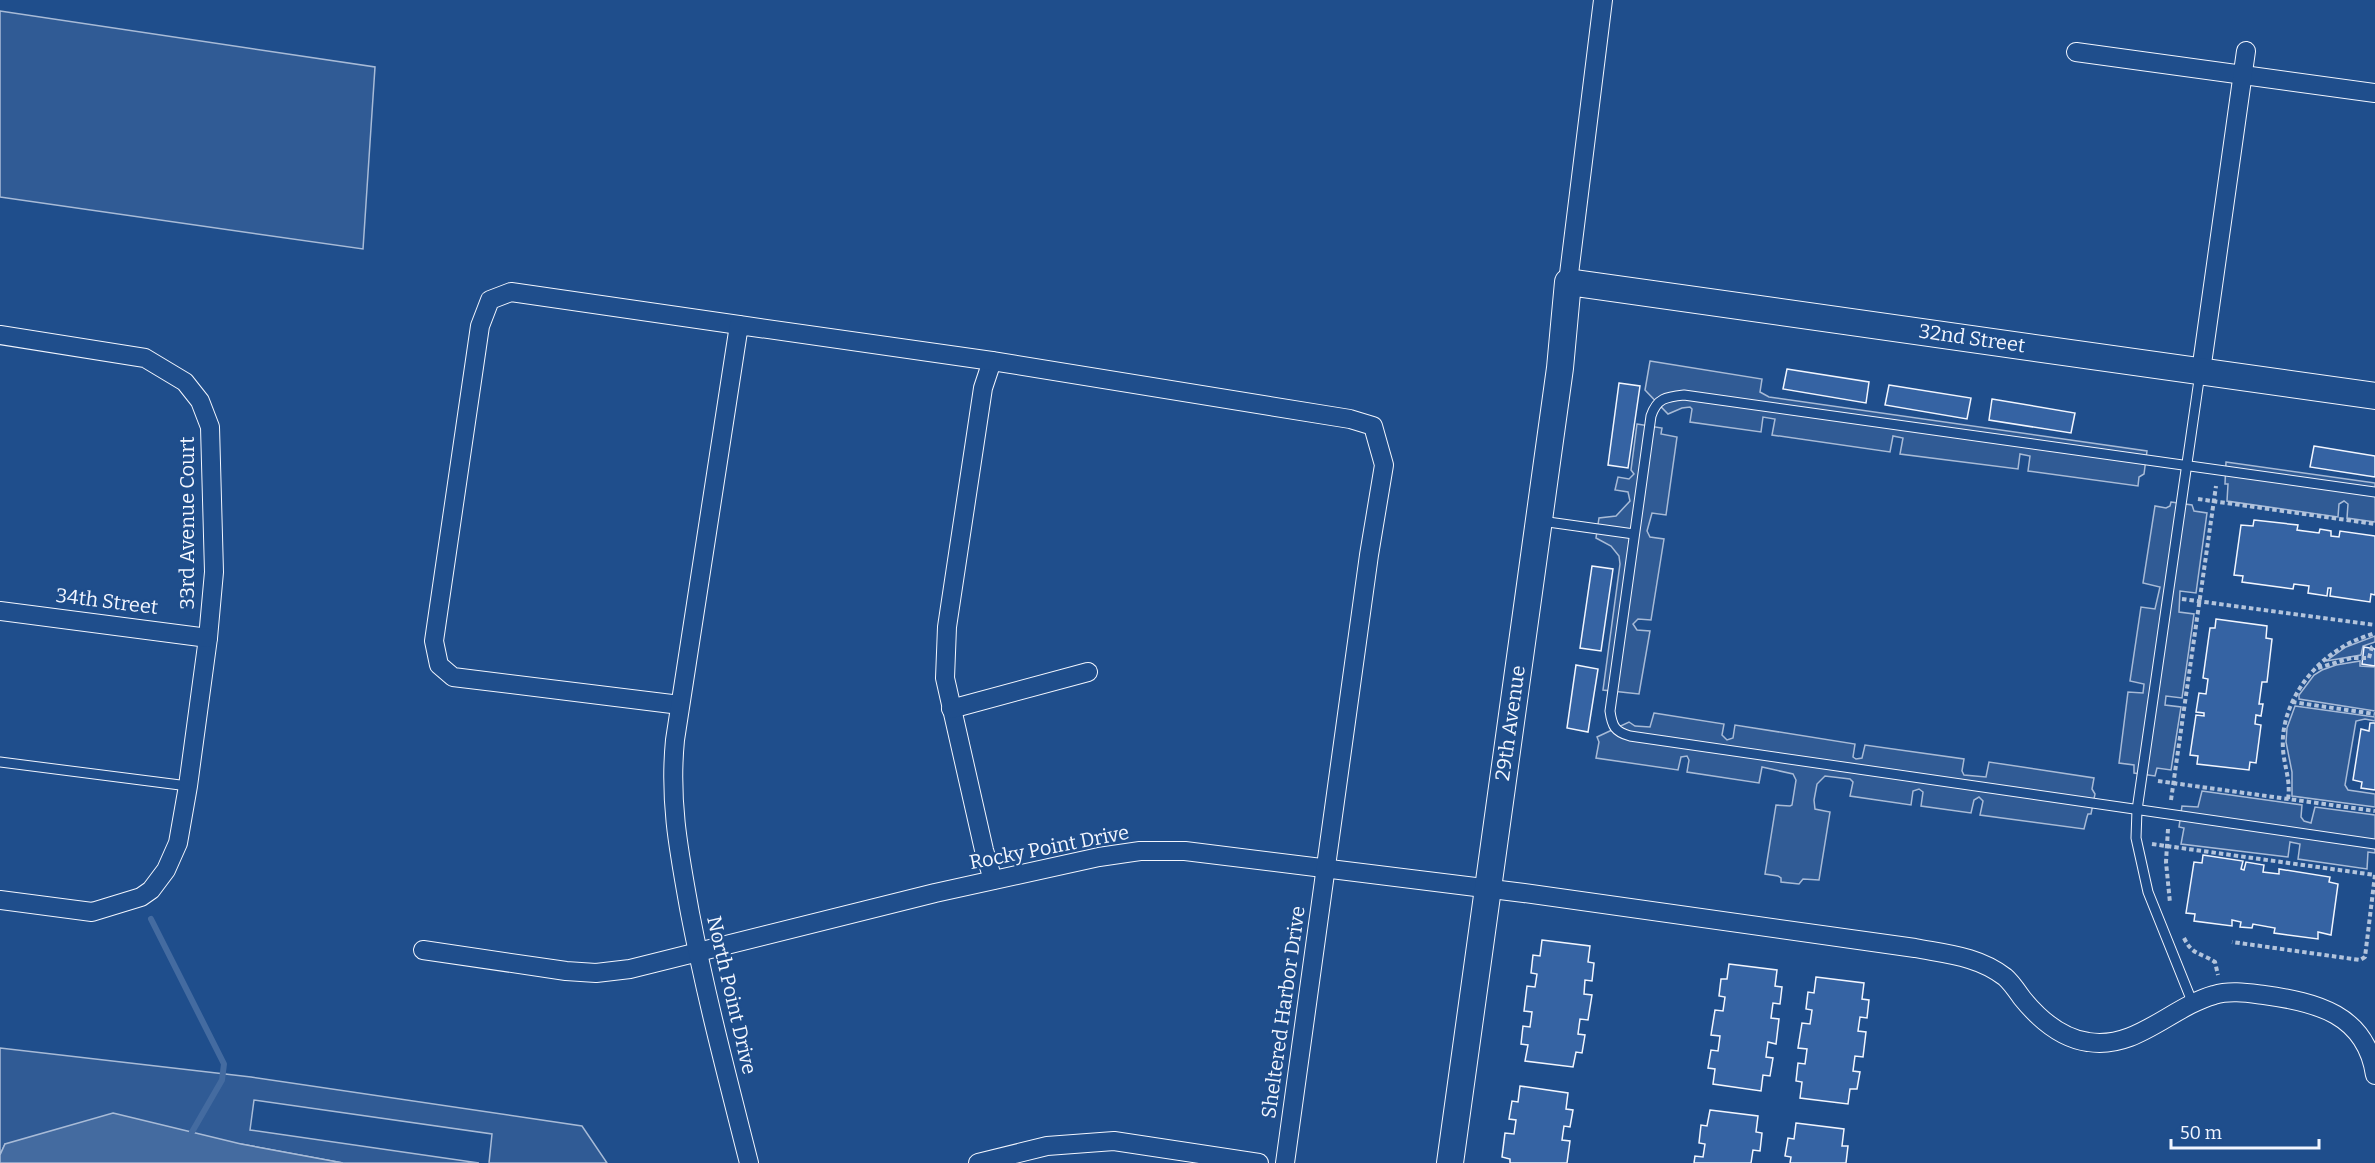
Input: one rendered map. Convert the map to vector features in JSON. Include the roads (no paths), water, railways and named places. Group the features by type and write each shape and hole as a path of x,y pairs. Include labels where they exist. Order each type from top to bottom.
{"street":[{"path":"1568,282 1603,0"},
{"path":"2201,371 2246,51"},
{"path":"2076,52 2375,93"},
{"name":"32nd Street","path":"1568,282 2375,396"},
{"name":"29th Avenue","path":"1450,1163 1560,369 1568,282"},
{"path":"680,705 453,677 439,665 434,641 480,326 490,300 511,292 992,361 983,388 947,627 945,678 984,850 993,880"},
{"name":"North Point Drive","path":"740,324 680,705 672,774 675,836 697,952 749,1163"},
{"name":"33rd Avenue Court","path":"0,335 145,358 185,382 200,401 210,427 214,572 189,786 178,843 166,870 151,890 141,897 92,912 0,900"},
{"name":"Sheltered Harbor Drive","path":"992,361 1350,419 1373,426 1384,465 1285,1163"},
{"name":"34th Street","path":"0,611 208,638"},
{"path":"951,709 1088,672"},
{"name":"Rocky Point Drive","path":"423,950 596,974 630,969 993,880 1099,857 1140,852 1185,851 1326,867 1914,948 1970,958 2007,978 2035,1014 2047,1024 2075,1039 2089,1042 2110,1044 2126,1039 2193,1004 2219,994 2240,992 2288,998 2316,1005 2338,1015 2355,1029 2365,1045 2375,1075"},
{"path":"978,1163 1047,1146 1114,1141 1259,1163"}],"lane":[{"path":"2193,1004 2148,892 2136,838 2137,810 2201,371"},
{"path":"2375,492 1684,395 1666,397 1654,406 1651,416 1610,711 1612,725 1618,733 1811,764 2375,844"},
{"path":"1538,521 1634,534"},
{"path":"0,762 189,786"}],"waterway":[{"path":"151,919 224,1064 222,1080 192,1132"}]}
